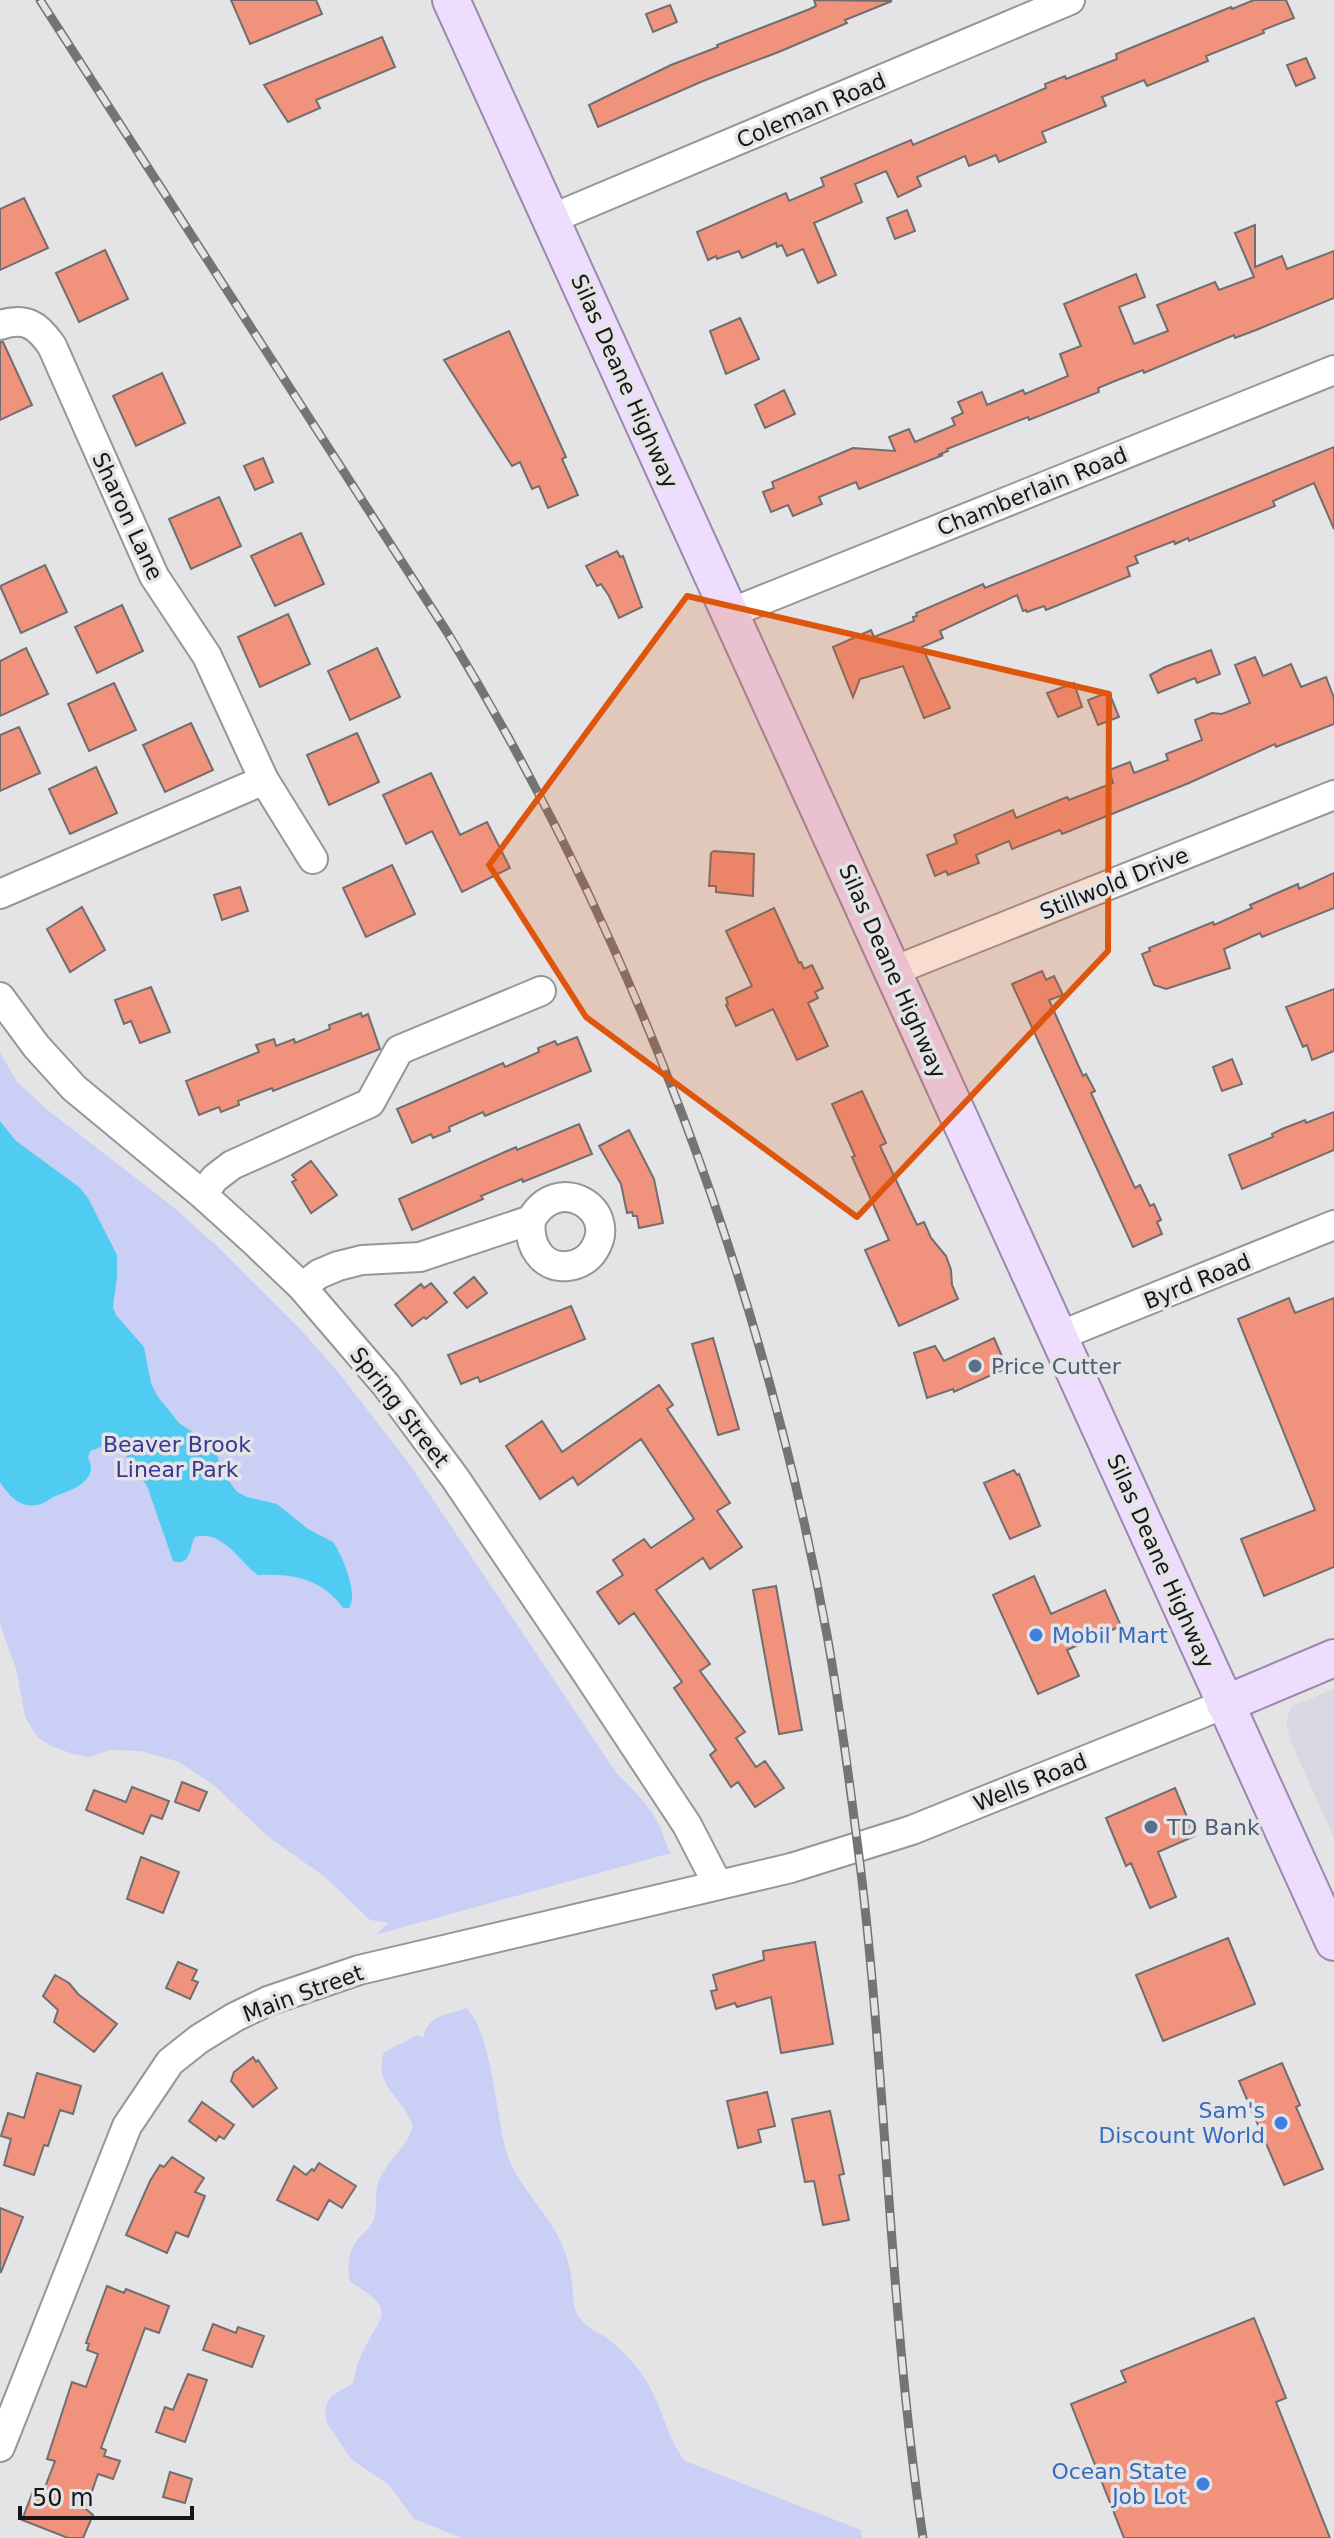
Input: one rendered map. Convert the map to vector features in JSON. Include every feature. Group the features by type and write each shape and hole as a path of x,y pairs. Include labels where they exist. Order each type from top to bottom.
{"main road":[{"name":"Silas Deane Highway","path":"451,0 1334,1942"},
{"name":"Wells Road","path":"1225,1704 1334,1658"}],"street":[{"name":"Coleman Road","path":"551,219 1070,0"},
{"name":"Sharon Lane","path":"0,325 17,320 30,322 52,346 154,576 207,656 264,780 313,859"},
{"name":"Chamberlain Road","path":"730,613 1334,370"},
{"path":"0,894 264,780"},
{"name":"Stillwold Drive","path":"893,971 1334,795"},
{"path":"202,1194 215,1178 232,1165 370,1103 399,1050 541,991"},
{"name":"Spring Street","path":"0,997 36,1046 74,1088 202,1194 302,1287 386,1385 455,1478 678,1812 718,1885"},
{"path":"302,1287 319,1274 338,1266 362,1260 420,1257 531,1220"},
{"name":"Byrd Road","path":"1059,1336 1334,1225"},
{"name":"Wells Road","path":"718,1885 882,1841 1225,1704"},
{"name":"Main Street","path":"0,2447 127,2126 170,2062 199,2039 268,2001 359,1970 718,1885"}],"highlighted area":[{"path":"687,596 1109,694 1108,951 857,1217 586,1017 489,865"}],"shaded area":[{"path":"1334,1689 1334,1838 1291,1742 1286,1721 1292,1706"}],"green space":[{"name":"Beaver Brook Linear Park","path":"0,1053 18,1083 49,1111 172,1206 218,1247 339,1373 410,1465 615,1771 652,1813 671,1853 375,1935 389,1923 370,1920 325,1877 267,1836 215,1786 179,1762 141,1751 111,1750 89,1757 51,1746 37,1737 25,1717 17,1672 0,1624"},
{"path":"466,2008 474,2018 487,2052 510,2161 559,2238 569,2267 576,2313 585,2324 608,2339 633,2362 651,2389 673,2442 685,2461 861,2530 862,2538 462,2538 414,2519 389,2485 351,2459 327,2423 325,2409 330,2397 353,2383 359,2361 378,2324 381,2309 366,2292 350,2282 349,2260 357,2240 373,2221 380,2178 413,2126 385,2083 382,2074 384,2052 418,2035 423,2038 434,2020"}],"water":[{"path":"0,1121 16,1141 79,1187 88,1198 117,1255 113,1307 116,1315 144,1347 151,1383 158,1397 180,1424 215,1449 223,1473 237,1492 277,1504 308,1529 333,1542 351,1585 352,1602 349,1608 343,1608 326,1590 306,1580 283,1575 258,1575 230,1548 214,1538 195,1537 186,1559 173,1561 147,1486 120,1447 104,1446 90,1451 88,1478 77,1487 41,1504 22,1503 12,1497 0,1482"}],"building":[{"path":"231,0 316,0 322,14 250,44"},
{"path":"814,0 892,1 845,20 847,23 598,127 589,105 717,45 810,9 816,6"},
{"path":"1254,0 1286,0 1294,18 1206,56 1208,61 1147,86 1144,80 1102,97 1106,106 1042,132 1046,142 999,162 996,155 969,166 965,156 917,177 921,186 898,197 886,171 855,184 862,202 814,223 836,275 818,283 803,249 787,256 782,245 777,247 776,243 742,258 739,251 708,260 697,232 786,193 789,201 824,186 821,178 911,140 913,145 1046,88 1045,84 1117,59 1116,54"},
{"path":"670,5 677,22 653,32 646,14"},
{"path":"382,37 395,67 316,100 320,108 288,122 264,85"},
{"path":"1306,58 1315,78 1296,86 1287,65"},
{"path":"24,198 48,248 0,270 0,209"},
{"path":"907,210 915,231 895,239 887,218"},
{"path":"1255,225 1255,267 1282,256 1287,269 1334,251 1334,298 1144,373 1143,370 1115,381 1098,388 1099,392 947,449 938,455 943,455 859,489 856,482 819,497 822,504 793,516 788,505 771,512 763,492 774,488 772,482 853,448 895,451 889,437 909,429 915,442 955,425 952,418 963,413 958,402 982,392 987,405 1023,390 1025,394 1068,376 1060,354 1081,346 1064,304 1136,274 1145,297 1119,307 1134,344 1168,331 1157,305 1215,282 1219,290 1254,277 1235,233"},
{"path":"105,250 128,299 79,322 56,273"},
{"path":"740,318 759,359 726,374 710,331"},
{"path":"509,331 566,457 562,459 578,495 548,508 539,486 532,489 520,462 512,466 444,360"},
{"path":"0,342 3,342 32,405 0,420"},
{"path":"162,373 185,423 136,446 113,396"},
{"path":"784,390 795,414 765,428 755,405"},
{"path":"1334,447 1334,529 1314,483 1273,501 1275,506 1189,541 1188,538 1175,544 1174,541 1135,556 1138,563 1127,567 1130,576 1046,610 1044,606 1023,611 1017,595 940,631 943,638 922,647 950,708 924,718 903,666 860,679 853,697 833,647 871,630 874,637 914,621 916,613 983,584 985,588"},
{"path":"263,458 273,482 255,490 244,466"},
{"path":"219,497 241,546 191,569 169,519"},
{"path":"301,533 324,584 275,606 251,556"},
{"path":"617,551 620,557 623,556 642,607 619,618 609,596 601,584 597,586 586,566"},
{"path":"45,565 67,612 21,633 0,586"},
{"path":"122,605 143,651 97,673 75,627"},
{"path":"288,614 310,664 260,687 238,637"},
{"path":"26,648 48,694 0,716 0,661"},
{"path":"377,648 400,697 350,720 328,671"},
{"path":"1211,650 1220,674 1197,683 1195,678 1158,693 1150,675"},
{"path":"1255,657 1263,676 1291,664 1301,687 1326,677 1334,698 1334,724 1276,747 1275,744 1189,783 1062,834 1060,830 1012,849 1009,841 976,855 979,863 948,875 946,871 935,876 927,855 957,843 954,835 1013,810 1016,818 1067,797 1069,800 1113,783 1109,770 1130,762 1134,773 1168,760 1166,754 1202,740 1195,720 1250,703 1235,665"},
{"path":"114,683 136,730 89,751 68,704"},
{"path":"1074,683 1082,707 1058,717 1047,693"},
{"path":"1109,692 1119,717 1098,725 1088,700"},
{"path":"191,723 213,770 165,792 143,745"},
{"path":"19,727 40,773 0,791 0,735"},
{"path":"357,733 379,782 329,805 307,755"},
{"path":"96,767 117,813 70,834 49,789"},
{"path":"431,773 460,835 487,822 510,868 462,892 432,831 406,844 383,795"},
{"path":"711,853 754,854 753,896 716,892 716,886 709,886"},
{"path":"392,865 415,914 366,937 343,888"},
{"path":"1334,873 1334,908 1262,937 1260,933 1224,949 1230,968 1166,989 1154,985 1142,954 1150,951 1149,948 1213,922 1214,925 1298,884 1299,889"},
{"path":"240,887 248,911 222,920 214,895"},
{"path":"82,907 105,950 70,972 47,929"},
{"path":"774,908 799,963 804,969 812,965 823,988 815,992 818,998 808,1003 828,1046 797,1060 773,1009 736,1026 726,1005 726,998 752,986 726,931"},
{"path":"1042,971 1046,980 1054,976 1063,995 1049,1000 1083,1076 1086,1074 1095,1091 1091,1093 1135,1188 1140,1185 1161,1220 1157,1222 1162,1234 1133,1247 1012,984"},
{"path":"151,987 170,1032 140,1043 131,1021 124,1024 115,1000"},
{"path":"1334,989 1334,1051 1312,1060 1286,1007"},
{"path":"361,1013 362,1017 368,1014 380,1049 273,1091 272,1088 238,1101 239,1105 221,1112 219,1107 199,1115 186,1081 259,1052 256,1045 274,1039 276,1046 294,1039 295,1043"},
{"path":"577,1037 591,1071 485,1116 483,1112 433,1138 431,1134 412,1143 397,1109 503,1063 505,1067 555,1041 557,1045"},
{"path":"1232,1059 1242,1084 1222,1091 1213,1067"},
{"path":"862,1091 886,1143 880,1146 917,1225 924,1222 931,1238 946,1256 958,1299 899,1326 865,1250 889,1240 832,1104"},
{"path":"1334,1112 1334,1150 1242,1189 1229,1155 1273,1137 1272,1134 1282,1129"},
{"path":"579,1124 592,1154 481,1196 483,1199 412,1230 399,1199 516,1147 517,1150"},
{"path":"629,1130 654,1179 663,1223 639,1228 637,1216 627,1213 621,1184 599,1146"},
{"path":"311,1161 337,1195 311,1213 292,1182 296,1180 292,1175"},
{"path":"474,1277 487,1293 467,1308 454,1293"},
{"path":"431,1283 447,1302 412,1326 395,1305 421,1284 424,1288"},
{"path":"1289,1298 1295,1313 1334,1298 1334,1567 1264,1596 1241,1539 1315,1510 1238,1319"},
{"path":"571,1306 585,1339 480,1382 478,1377 461,1384 448,1355"},
{"path":"713,1338 739,1429 718,1435 692,1344"},
{"path":"994,1338 1007,1368 954,1392 953,1389 927,1398 914,1353 935,1346 944,1361"},
{"path":"659,1385 673,1405 667,1409 730,1503 717,1511 742,1547 710,1569 703,1558 656,1590 710,1664 700,1671 745,1732 736,1738 756,1767 765,1761 784,1788 755,1807 738,1782 731,1787 710,1755 716,1750 674,1688 682,1682 634,1613 619,1624 597,1592 623,1575 613,1560 644,1539 651,1548 694,1519 641,1439 578,1485 573,1477 540,1499 506,1446 542,1421 562,1452"},
{"path":"1014,1470 1019,1474 1040,1526 1010,1539 984,1483"},
{"path":"1034,1576 1051,1614 1105,1590 1121,1626 1067,1650 1079,1676 1038,1694 993,1595"},
{"path":"776,1586 802,1730 779,1734 753,1590"},
{"path":"182,1782 207,1792 199,1811 175,1802"},
{"path":"132,1787 169,1801 162,1819 151,1815 143,1834 86,1810 94,1790 126,1802"},
{"path":"1175,1788 1195,1836 1158,1852 1176,1897 1150,1908 1131,1863 1126,1866 1106,1818"},
{"path":"141,1857 179,1872 163,1913 127,1899"},
{"path":"1228,1938 1255,2004 1163,2041 1136,1975"},
{"path":"815,1942 833,2044 781,2053 771,1997 737,2007 735,2003 716,2009 711,1991 717,1990 713,1975 764,1960 763,1951"},
{"path":"178,1962 197,1970 192,1980 198,1982 190,1999 166,1988"},
{"path":"55,1975 69,1983 78,1994 117,2024 94,2052 54,2022 58,2010 43,1996"},
{"path":"253,2057 277,2088 253,2107 231,2081 234,2072"},
{"path":"1282,2063 1300,2105 1296,2107 1323,2169 1284,2185 1239,2081"},
{"path":"37,2073 81,2086 73,2114 60,2110 34,2175 4,2165 11,2139 1,2136 8,2113 24,2118"},
{"path":"767,2092 775,2126 758,2130 761,2142 738,2148 727,2101"},
{"path":"202,2102 234,2125 224,2139 219,2136 216,2141 189,2121"},
{"path":"830,2111 844,2174 839,2175 849,2220 823,2225 814,2181 805,2182 792,2119"},
{"path":"172,2157 204,2178 195,2192 205,2196 188,2237 176,2232 167,2253 126,2235 150,2181 160,2165 164,2167"},
{"path":"319,2163 356,2186 342,2208 329,2200 318,2220 277,2200 294,2166 306,2175 312,2169 314,2171"},
{"path":"0,2208 23,2217 1,2272 0,2271"},
{"path":"107,2286 124,2293 126,2289 169,2306 159,2333 145,2328 101,2448 106,2450 104,2456 120,2461 113,2479 98,2474 86,2509 93,2515 83,2538 68,2538 22,2520 33,2491 42,2495 55,2461 47,2459 72,2382 86,2387 98,2354 87,2350 89,2344 86,2343"},
{"path":"1254,2318 1286,2398 1276,2402 1330,2538 1124,2538 1071,2404 1126,2382 1121,2371"},
{"path":"213,2324 236,2333 238,2327 264,2336 252,2367 203,2350"},
{"path":"188,2374 207,2380 185,2442 156,2432 165,2407 173,2410"},
{"path":"170,2472 192,2479 185,2503 163,2497"}],"railway":[{"path":"40,0 447,632 514,748 576,868 632,991 683,1116 728,1243 800,1503 837,1694 870,1955 903,2372 923,2538"}],"place":[{"name":"Price Cutter","path":"975,1366"},
{"name":"Mobil Mart","path":"1036,1635"},
{"name":"TD Bank","path":"1151,1827"},
{"name":"Sam's Discount World","path":"1281,2123"},
{"name":"Ocean State Job Lot","path":"1203,2484"}]}
